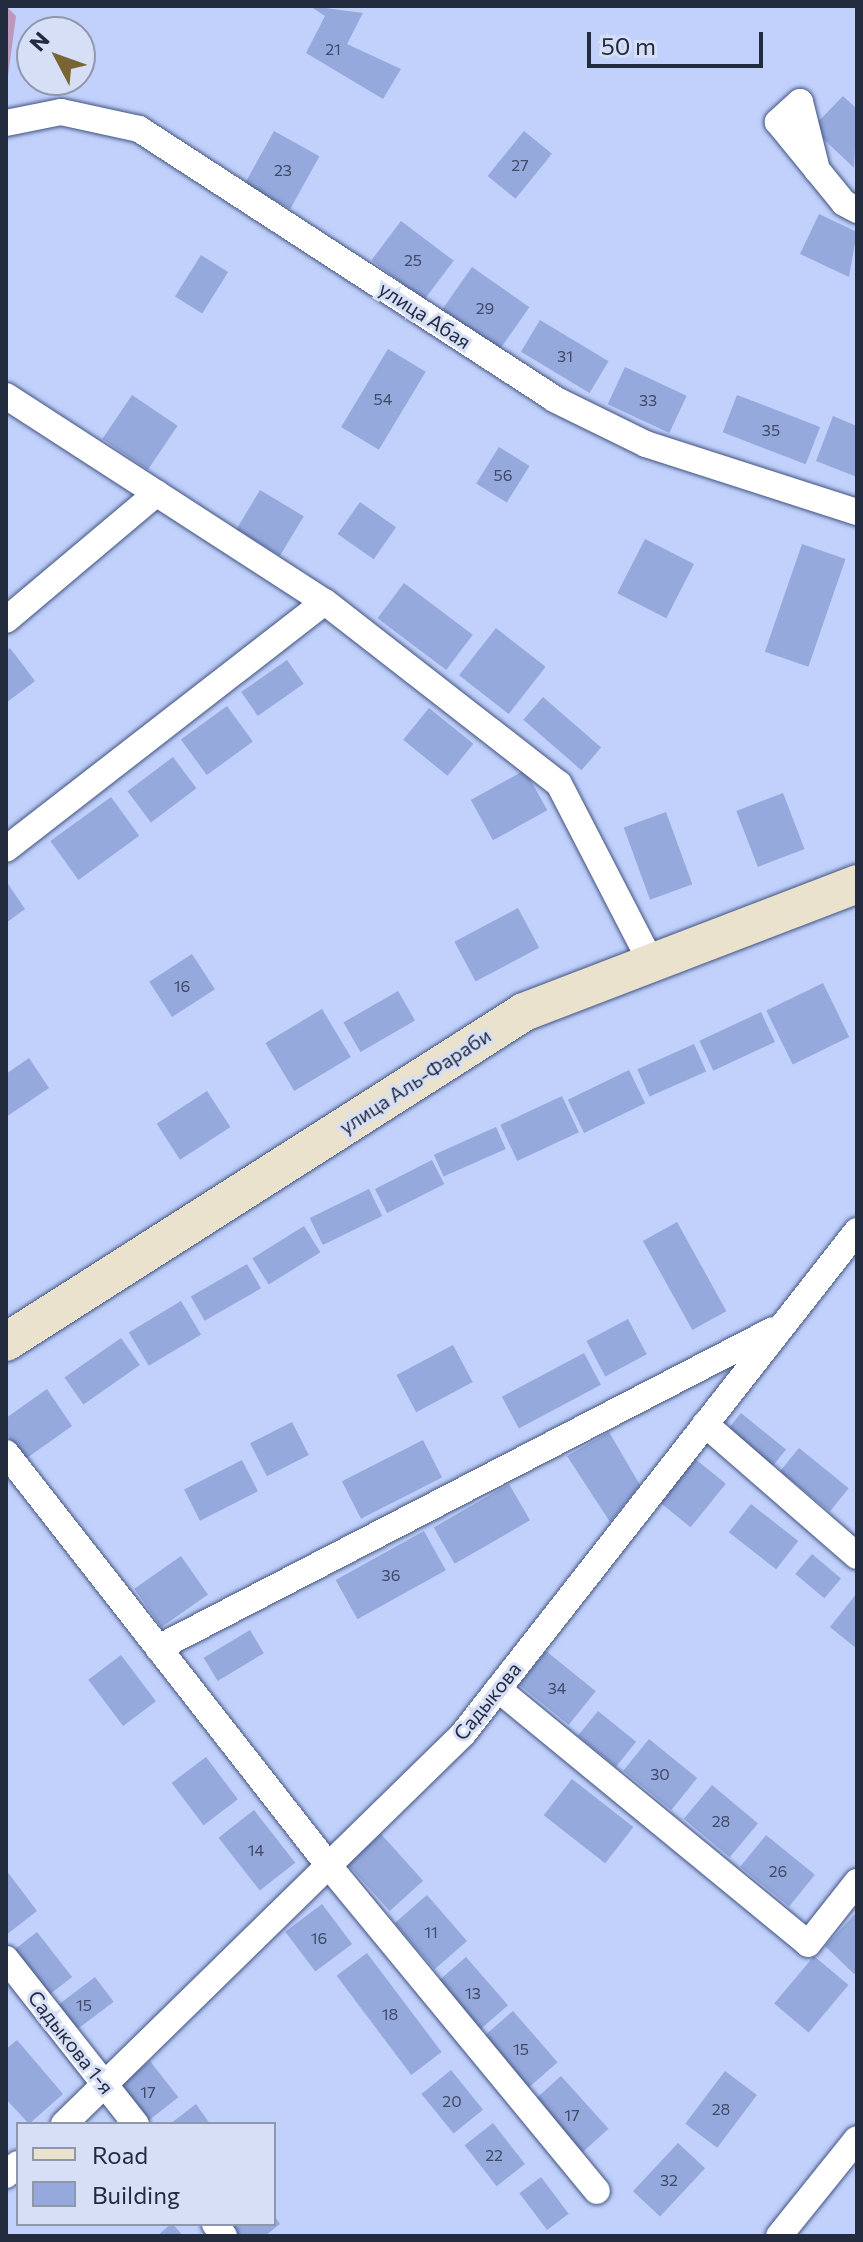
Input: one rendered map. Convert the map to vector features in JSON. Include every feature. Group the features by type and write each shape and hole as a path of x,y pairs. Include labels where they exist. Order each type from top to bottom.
{"main road":[{"name":"улица Аль-Фараби","path":"10,1331 524,1012 857,884"}],"street":[{"name":"улица Абая","path":"6,123 61,112 139,129 554,399 646,444 857,512"},
{"path":"817,170 857,210"},
{"path":"6,396 325,602 559,784 651,962"},
{"path":"6,620 157,493"},
{"path":"6,849 325,602"},
{"name":"Садыкова","path":"66,2122 329,1866 498,1689 857,1231"},
{"path":"158,1648 784,1325"},
{"path":"705,1424 857,1556"},
{"path":"6,1453 329,1866 597,2191"},
{"path":"498,1689 808,1944 857,1882"},
{"name":"Садыкова 1-я","path":"6,1959 134,2122"},
{"path":"779,2236 857,2139"}],"shaded area":[{"path":"6,6 16,16 6,91"}],"building":[{"path":"310,6 363,13 347,44 401,69 383,99 306,53 325,16"},
{"path":"843,96 857,109 854,168 812,128"},
{"path":"274,131 319,156 290,209 245,183"},
{"path":"524,131 552,154 515,199 487,176"},
{"path":"819,214 857,232 849,277 800,254"},
{"path":"401,221 454,261 424,300 372,260"},
{"path":"201,255 228,272 202,314 175,297"},
{"path":"472,267 529,307 500,350 442,310"},
{"path":"540,320 609,361 590,393 521,352"},
{"path":"388,349 426,372 379,450 341,427"},
{"path":"625,367 687,396 669,433 608,404"},
{"path":"132,395 178,426 148,470 102,439"},
{"path":"737,395 820,427 806,464 723,432"},
{"path":"833,416 857,426 857,477 816,461"},
{"path":"499,447 530,466 507,503 476,483"},
{"path":"260,490 304,516 280,556 236,529"},
{"path":"360,502 396,527 374,559 338,534"},
{"path":"645,539 694,564 666,618 617,593"},
{"path":"802,544 845,559 808,667 765,652"},
{"path":"404,583 473,635 446,670 378,618"},
{"path":"496,628 546,667 509,714 459,675"},
{"path":"10,648 35,681 6,703 6,651"},
{"path":"287,660 304,684 258,716 241,692"},
{"path":"543,697 601,748 581,770 523,720"},
{"path":"227,706 253,742 207,775 181,740"},
{"path":"429,708 473,744 447,776 403,740"},
{"path":"173,757 196,788 151,822 127,791"},
{"path":"525,770 547,810 493,840 471,800"},
{"path":"783,793 805,849 758,867 736,811"},
{"path":"111,797 139,836 79,880 50,841"},
{"path":"666,812 692,884 650,900 624,827"},
{"path":"6,881 25,909 6,923"},
{"path":"518,908 539,948 476,982 454,942"},
{"path":"192,954 215,989 172,1017 149,982"},
{"path":"823,983 849,1037 793,1065 766,1011"},
{"path":"398,991 415,1020 360,1052 343,1022"},
{"path":"322,1009 351,1057 294,1091 265,1043"},
{"path":"761,1012 775,1042 713,1071 699,1041"},
{"path":"694,1044 706,1071 650,1097 637,1069"},
{"path":"29,1058 49,1088 6,1117 6,1074"},
{"path":"629,1070 645,1103 584,1133 568,1100"},
{"path":"207,1091 230,1127 180,1160 157,1124"},
{"path":"562,1096 579,1132 517,1161 500,1125"},
{"path":"496,1127 506,1149 444,1177 434,1155"},
{"path":"432,1160 444,1184 387,1213 375,1189"},
{"path":"369,1189 382,1216 323,1245 310,1218"},
{"path":"677,1222 726,1311 692,1330 643,1241"},
{"path":"304,1226 320,1252 269,1285 252,1258"},
{"path":"247,1264 261,1288 205,1321 191,1296"},
{"path":"181,1301 201,1334 149,1366 129,1332"},
{"path":"628,1319 647,1354 605,1376 587,1341"},
{"path":"121,1338 140,1365 83,1405 64,1378"},
{"path":"453,1345 473,1382 416,1412 396,1375"},
{"path":"584,1353 601,1385 519,1428 502,1397"},
{"path":"47,1389 72,1426 24,1460 6,1433 6,1418"},
{"path":"741,1413 786,1450 773,1466 728,1429"},
{"path":"292,1422 309,1455 267,1476 250,1443"},
{"path":"609,1432 640,1485 610,1522 567,1456"},
{"path":"423,1440 442,1477 361,1519 342,1481"},
{"path":"799,1448 849,1488 830,1512 780,1471"},
{"path":"694,1458 726,1484 691,1527 659,1502"},
{"path":"242,1460 258,1491 200,1521 184,1490"},
{"path":"509,1484 530,1520 455,1564 434,1528"},
{"path":"751,1504 798,1541 776,1569 729,1532"},
{"path":"424,1531 446,1570 357,1619 336,1580"},
{"path":"812,1554 841,1578 824,1598 795,1574"},
{"path":"181,1556 208,1595 161,1627 134,1589"},
{"path":"857,1593 857,1649 830,1627"},
{"path":"250,1630 264,1653 218,1681 204,1658"},
{"path":"546,1651 596,1691 569,1725 519,1684"},
{"path":"121,1655 156,1701 123,1726 88,1680"},
{"path":"598,1711 636,1742 616,1767 578,1736"},
{"path":"649,1739 697,1778 671,1810 623,1771"},
{"path":"206,1757 238,1799 204,1825 172,1783"},
{"path":"572,1779 633,1827 605,1863 544,1815"},
{"path":"712,1785 758,1824 730,1857 684,1819"},
{"path":"254,1810 295,1863 260,1891 219,1838"},
{"path":"381,1834 423,1881 390,1911 348,1864"},
{"path":"766,1835 815,1875 789,1907 740,1867"},
{"path":"6,1870 37,1911 6,1935"},
{"path":"427,1895 467,1941 435,1969 395,1923"},
{"path":"322,1904 352,1944 315,1972 285,1932"},
{"path":"857,1912 857,1971 854,1974 825,1946"},
{"path":"37,1932 72,1977 49,1995 14,1950"},
{"path":"367,1953 442,2052 411,2075 337,1976"},
{"path":"814,1956 848,1985 809,2032 774,2003"},
{"path":"466,1957 508,2005 479,2030 437,1982"},
{"path":"95,1977 114,2002 73,2032 54,2008"},
{"path":"513,2011 558,2062 528,2088 484,2037"},
{"path":"17,2040 63,2094 31,2122 27,2122 6,2099 6,2049"},
{"path":"150,2061 178,2097 146,2122 118,2086"},
{"path":"451,2070 483,2110 454,2134 421,2094"},
{"path":"725,2071 757,2095 717,2148 685,2124"},
{"path":"561,2076 609,2129 582,2152 535,2099"},
{"path":"196,2104 209,2122 173,2122"},
{"path":"493,2123 525,2164 497,2186 465,2145"},
{"path":"678,2143 705,2168 660,2217 633,2191"},
{"path":"541,2177 569,2214 547,2230 519,2193"},
{"path":"276,2218 280,2224 265,2236 235,2236 228,2226 276,2226"},
{"path":"169,2226 175,2226 183,2236 157,2236"}]}
